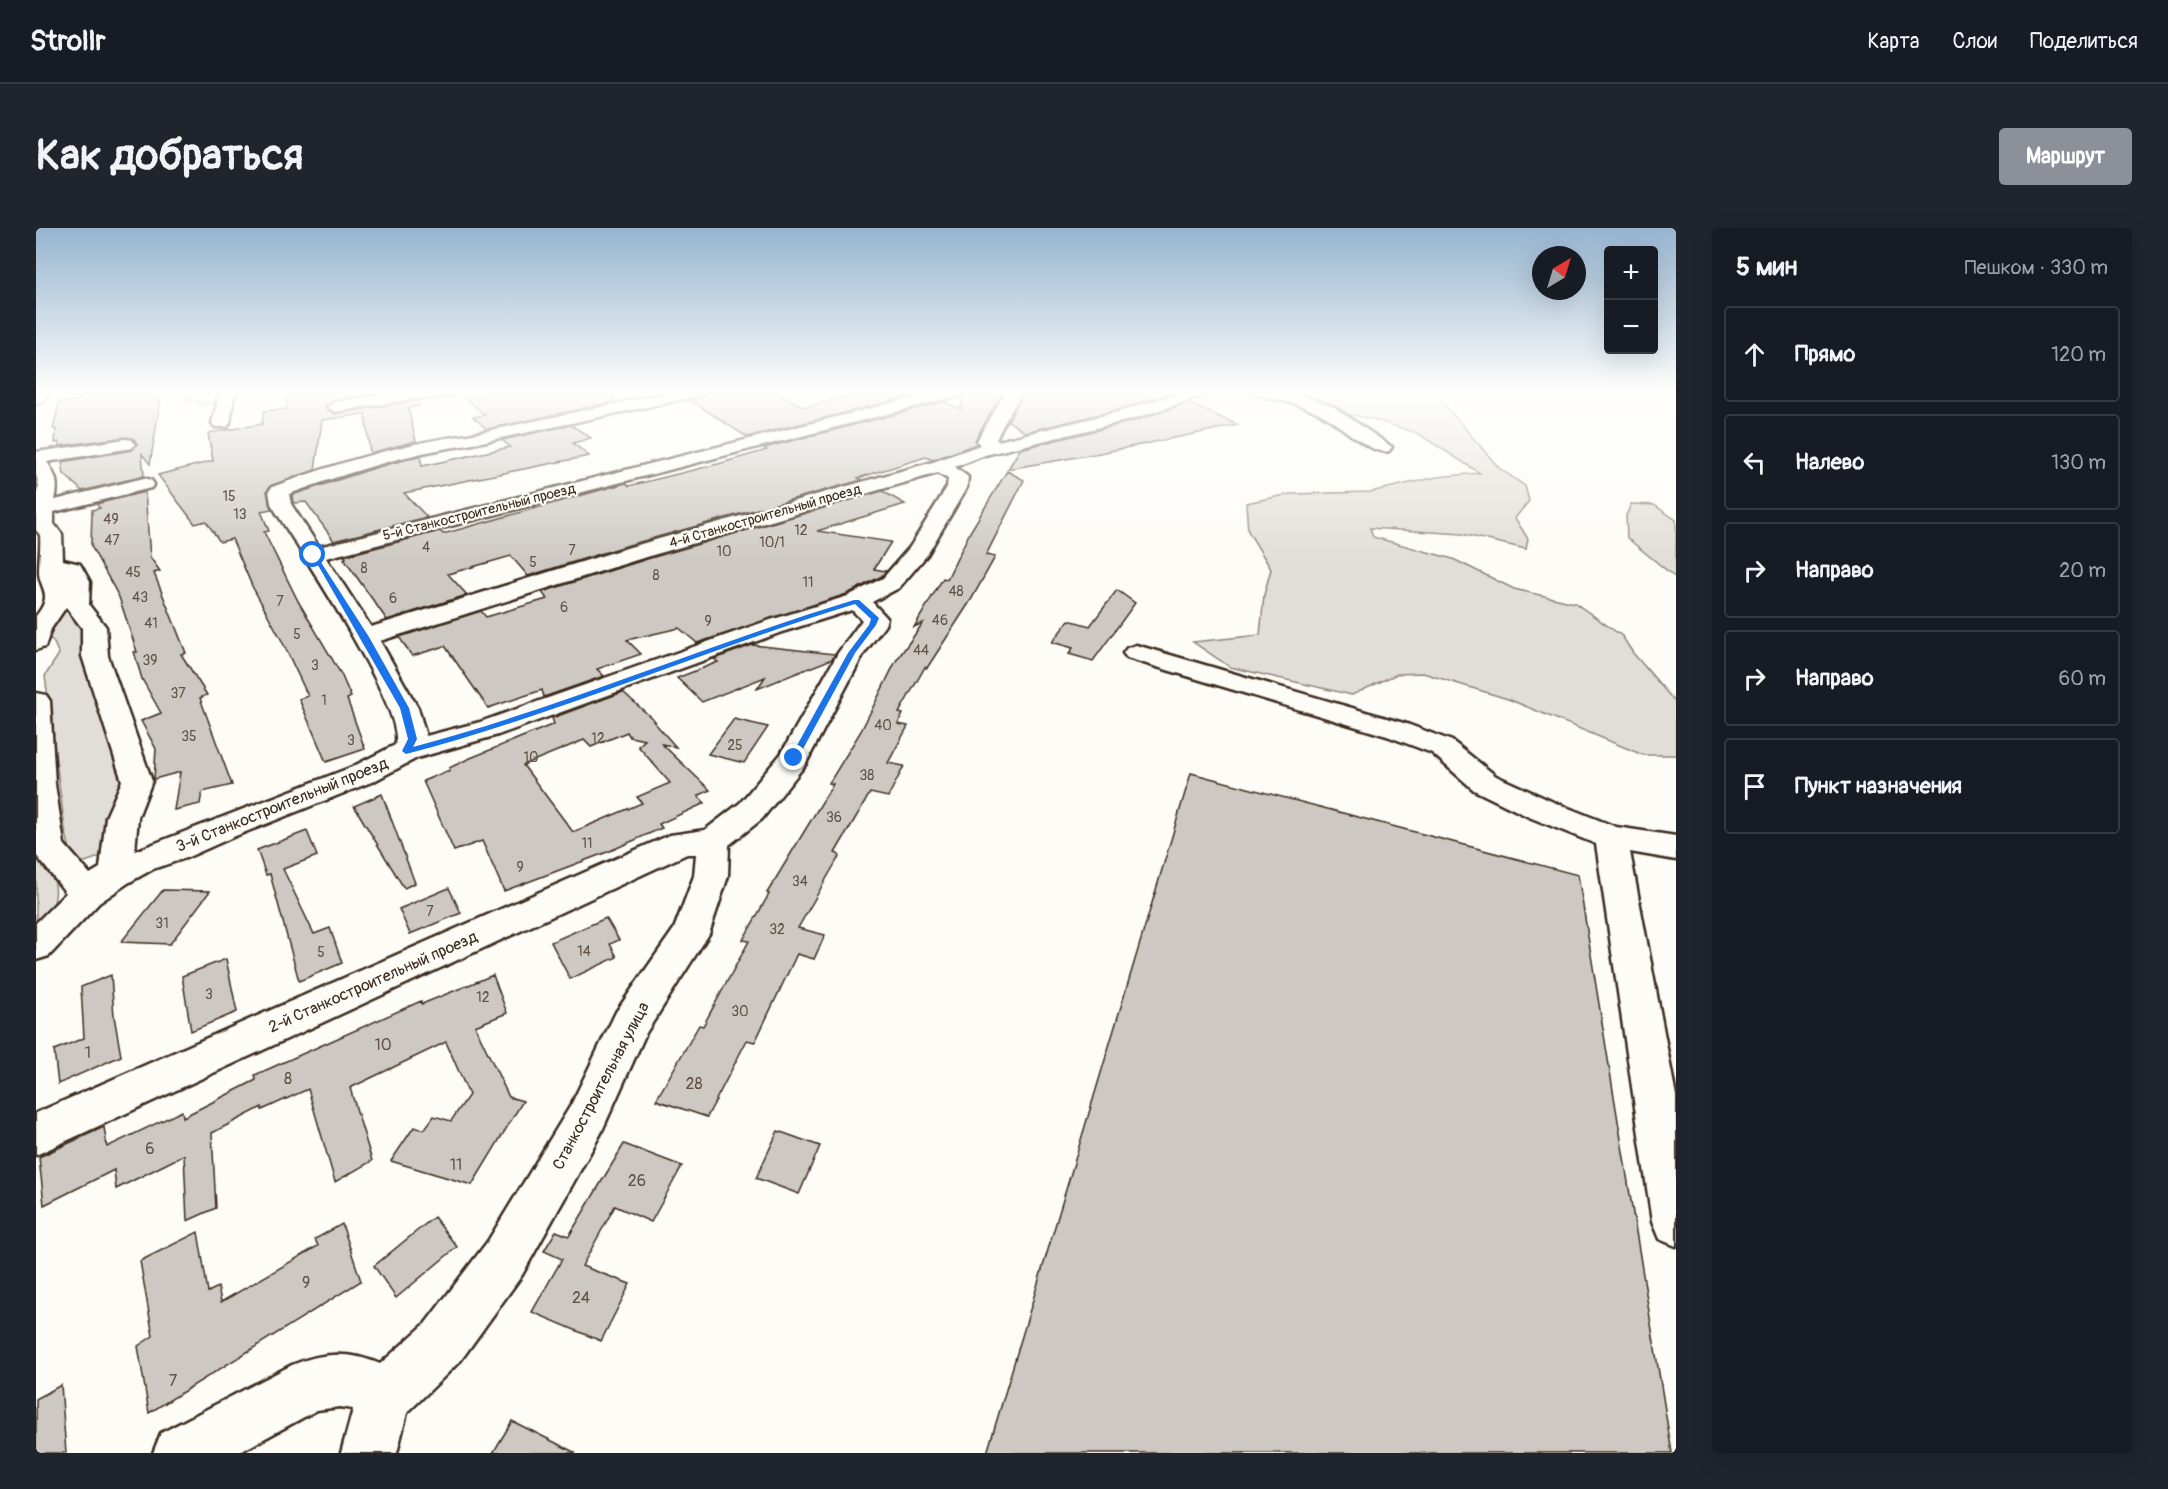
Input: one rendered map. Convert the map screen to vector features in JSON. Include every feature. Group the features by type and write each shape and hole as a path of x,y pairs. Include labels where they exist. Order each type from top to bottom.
{"street":[{"path":"36,642 39,628 65,609 78,582 72,568 44,561 51,534 43,525 45,499 49,486 46,475 36,459 101,448"},
{"path":"406,751 412,739 404,708 365,637 281,504 279,491 322,475 421,448"},
{"name":"5-й Станкостроительный проезд","path":"313,555 734,448"},
{"name":"4-й Станкостроительный проезд","path":"365,637 638,552 940,466 991,448"},
{"path":"713,841 751,811 794,758 851,653 873,625 875,618 856,601 891,583 919,550 957,487 958,477 940,466"},
{"path":"45,508 144,483"},
{"name":"3-й Станкостроительный проезд","path":"36,946 87,894 116,874 141,861 363,774 406,751 488,729 773,627 856,601"},
{"path":"65,609 94,627 95,656 137,781 123,817 116,874"},
{"path":"1136,653 1397,730 1442,747 1485,783 1540,809 1611,837 1676,848"},
{"path":"36,701 42,848 87,894"},
{"path":"1611,837 1676,1222"},
{"name":"2-й Станкостроительный проезд","path":"36,1134 682,843 713,841"},
{"name":"Станкостроительная улица","path":"383,1398 443,1342 505,1258 586,1119 630,1024 691,934 711,876 713,841"},
{"path":"181,1453 311,1384 339,1380 364,1384 383,1398 369,1453"}],"shaded area":[{"path":"1441,448 1482,448 1499,468 1525,486 1529,501 1515,518 1528,539 1526,549 1462,534 1370,528 1373,537 1453,559 1514,589 1575,603 1622,636 1633,653 1676,703 1676,755 1643,755 1508,699 1423,673 1397,674 1352,695 1230,667 1193,642 1260,635 1264,595 1271,569 1248,531 1246,503 1290,494 1370,492 1437,477 1480,473"},
{"path":"1631,504 1654,505 1676,520 1676,578 1627,538 1626,516"},
{"path":"61,603 80,616 126,785 105,855 85,862 73,862 65,829 45,676 59,654 53,641 48,637 54,623 63,613"},
{"path":"36,855 51,873 56,893 50,912 36,931"}],"building":[{"path":"153,448 150,464 142,454 144,476 82,491 64,474 62,462"},
{"path":"211,448 318,448 315,470 270,486 267,491 272,509 261,511 269,531 264,532 298,601 341,674 351,697 347,699 365,749 326,762 299,699 308,696 252,586 232,539 220,542 206,521 195,524 158,475 213,461"},
{"path":"369,448 389,448 370,453"},
{"path":"505,448 579,448 589,456 404,493 427,517 334,541 306,502 293,503 292,495 378,467 420,456 422,466"},
{"path":"764,448 965,448 933,460 926,457 858,478 862,480 629,545 528,576 511,556 448,574 467,595 387,620 344,559 346,558 344,556 440,531 443,534 626,483 629,486 767,450"},
{"path":"1023,448 1124,448 1008,469 1020,449"},
{"path":"1007,471 1024,480 986,555 995,557 971,600 927,668 925,667 899,713 903,714 898,724 908,726 888,763 904,766 888,797 870,793 835,853 840,855 798,928 825,935 814,959 797,954 755,1042 747,1040 707,1117 656,1100 699,1025 703,1026 749,941 743,940 769,894 767,893 833,784 829,783 861,731 896,661 923,623 914,627 943,578 947,579 970,532"},
{"path":"882,491 905,504 817,531 891,542 874,569 886,571 882,576 847,594 697,643 679,628 627,640 641,654 597,669 604,676 544,697 542,690 488,708 445,646 412,656 399,637 481,611 486,617 547,599 542,592"},
{"path":"145,492 150,557 160,571 154,573 186,653 181,654 207,695 200,698 232,785 202,792 200,804 174,810 180,772 154,779 156,749 141,721 161,713 142,679 134,652 137,652 119,597 91,546 92,510 100,508 96,504"},
{"path":"1117,590 1135,603 1093,661 1069,654 1073,648 1052,642 1069,620 1090,626"},
{"path":"752,645 835,654 832,659 757,689 765,677 702,702 677,678 718,662 714,659"},
{"path":"623,692 655,721 653,721 676,747 662,744 710,790 698,796 705,803 659,824 662,828 610,851 504,891 482,841 454,851 423,781 450,770 449,768 468,759 554,724 552,718","holes":["627,732 630,737 645,740 638,746 670,783 637,797 642,803 573,832 523,765 584,740 591,747"]},
{"path":"734,719 768,727 744,763 708,754"},
{"path":"1191,773 1578,875 1672,1453 987,1453"},
{"path":"382,794 415,883 404,888 354,806"},
{"path":"307,831 317,856 283,869 314,934 330,928 342,963 299,981 270,874 266,875 257,850"},
{"path":"449,888 461,913 410,934 399,909"},
{"path":"163,890 210,891 170,944 121,942"},
{"path":"606,918 619,940 610,944 617,957 570,979 551,942"},
{"path":"226,959 237,1012 191,1031 182,976"},
{"path":"111,975 114,1016 121,1056 58,1084 54,1050 84,1038 81,987"},
{"path":"493,975 507,1013 475,1026 509,1097 523,1101 472,1185 391,1161 414,1127 424,1130 434,1116 451,1121 469,1095 446,1042 350,1088 372,1161 335,1182 308,1089 262,1110 262,1107 212,1133 216,1208 187,1221 184,1155 116,1189 114,1170 44,1205 39,1157 104,1127 107,1147 182,1111 183,1117 256,1080 255,1075 421,1001 422,1004"},
{"path":"778,1131 820,1146 799,1194 756,1178"},
{"path":"624,1144 682,1166 651,1222 615,1206 582,1266 630,1284 601,1341 532,1312 562,1259 544,1251 556,1231 569,1236"},
{"path":"434,1217 457,1247 396,1298 374,1266"},
{"path":"342,1224 361,1281 149,1413 138,1346 153,1336 140,1261 198,1232 208,1292 218,1287 221,1302 318,1246 315,1239"},
{"path":"61,1385 66,1453 36,1453 36,1399"},
{"path":"512,1421 576,1453 493,1453"}],"route":[{"path":"313,555 365,637 404,708 412,739 406,751 488,729 773,627 856,601 875,618 873,625 851,653 794,758"}]}
